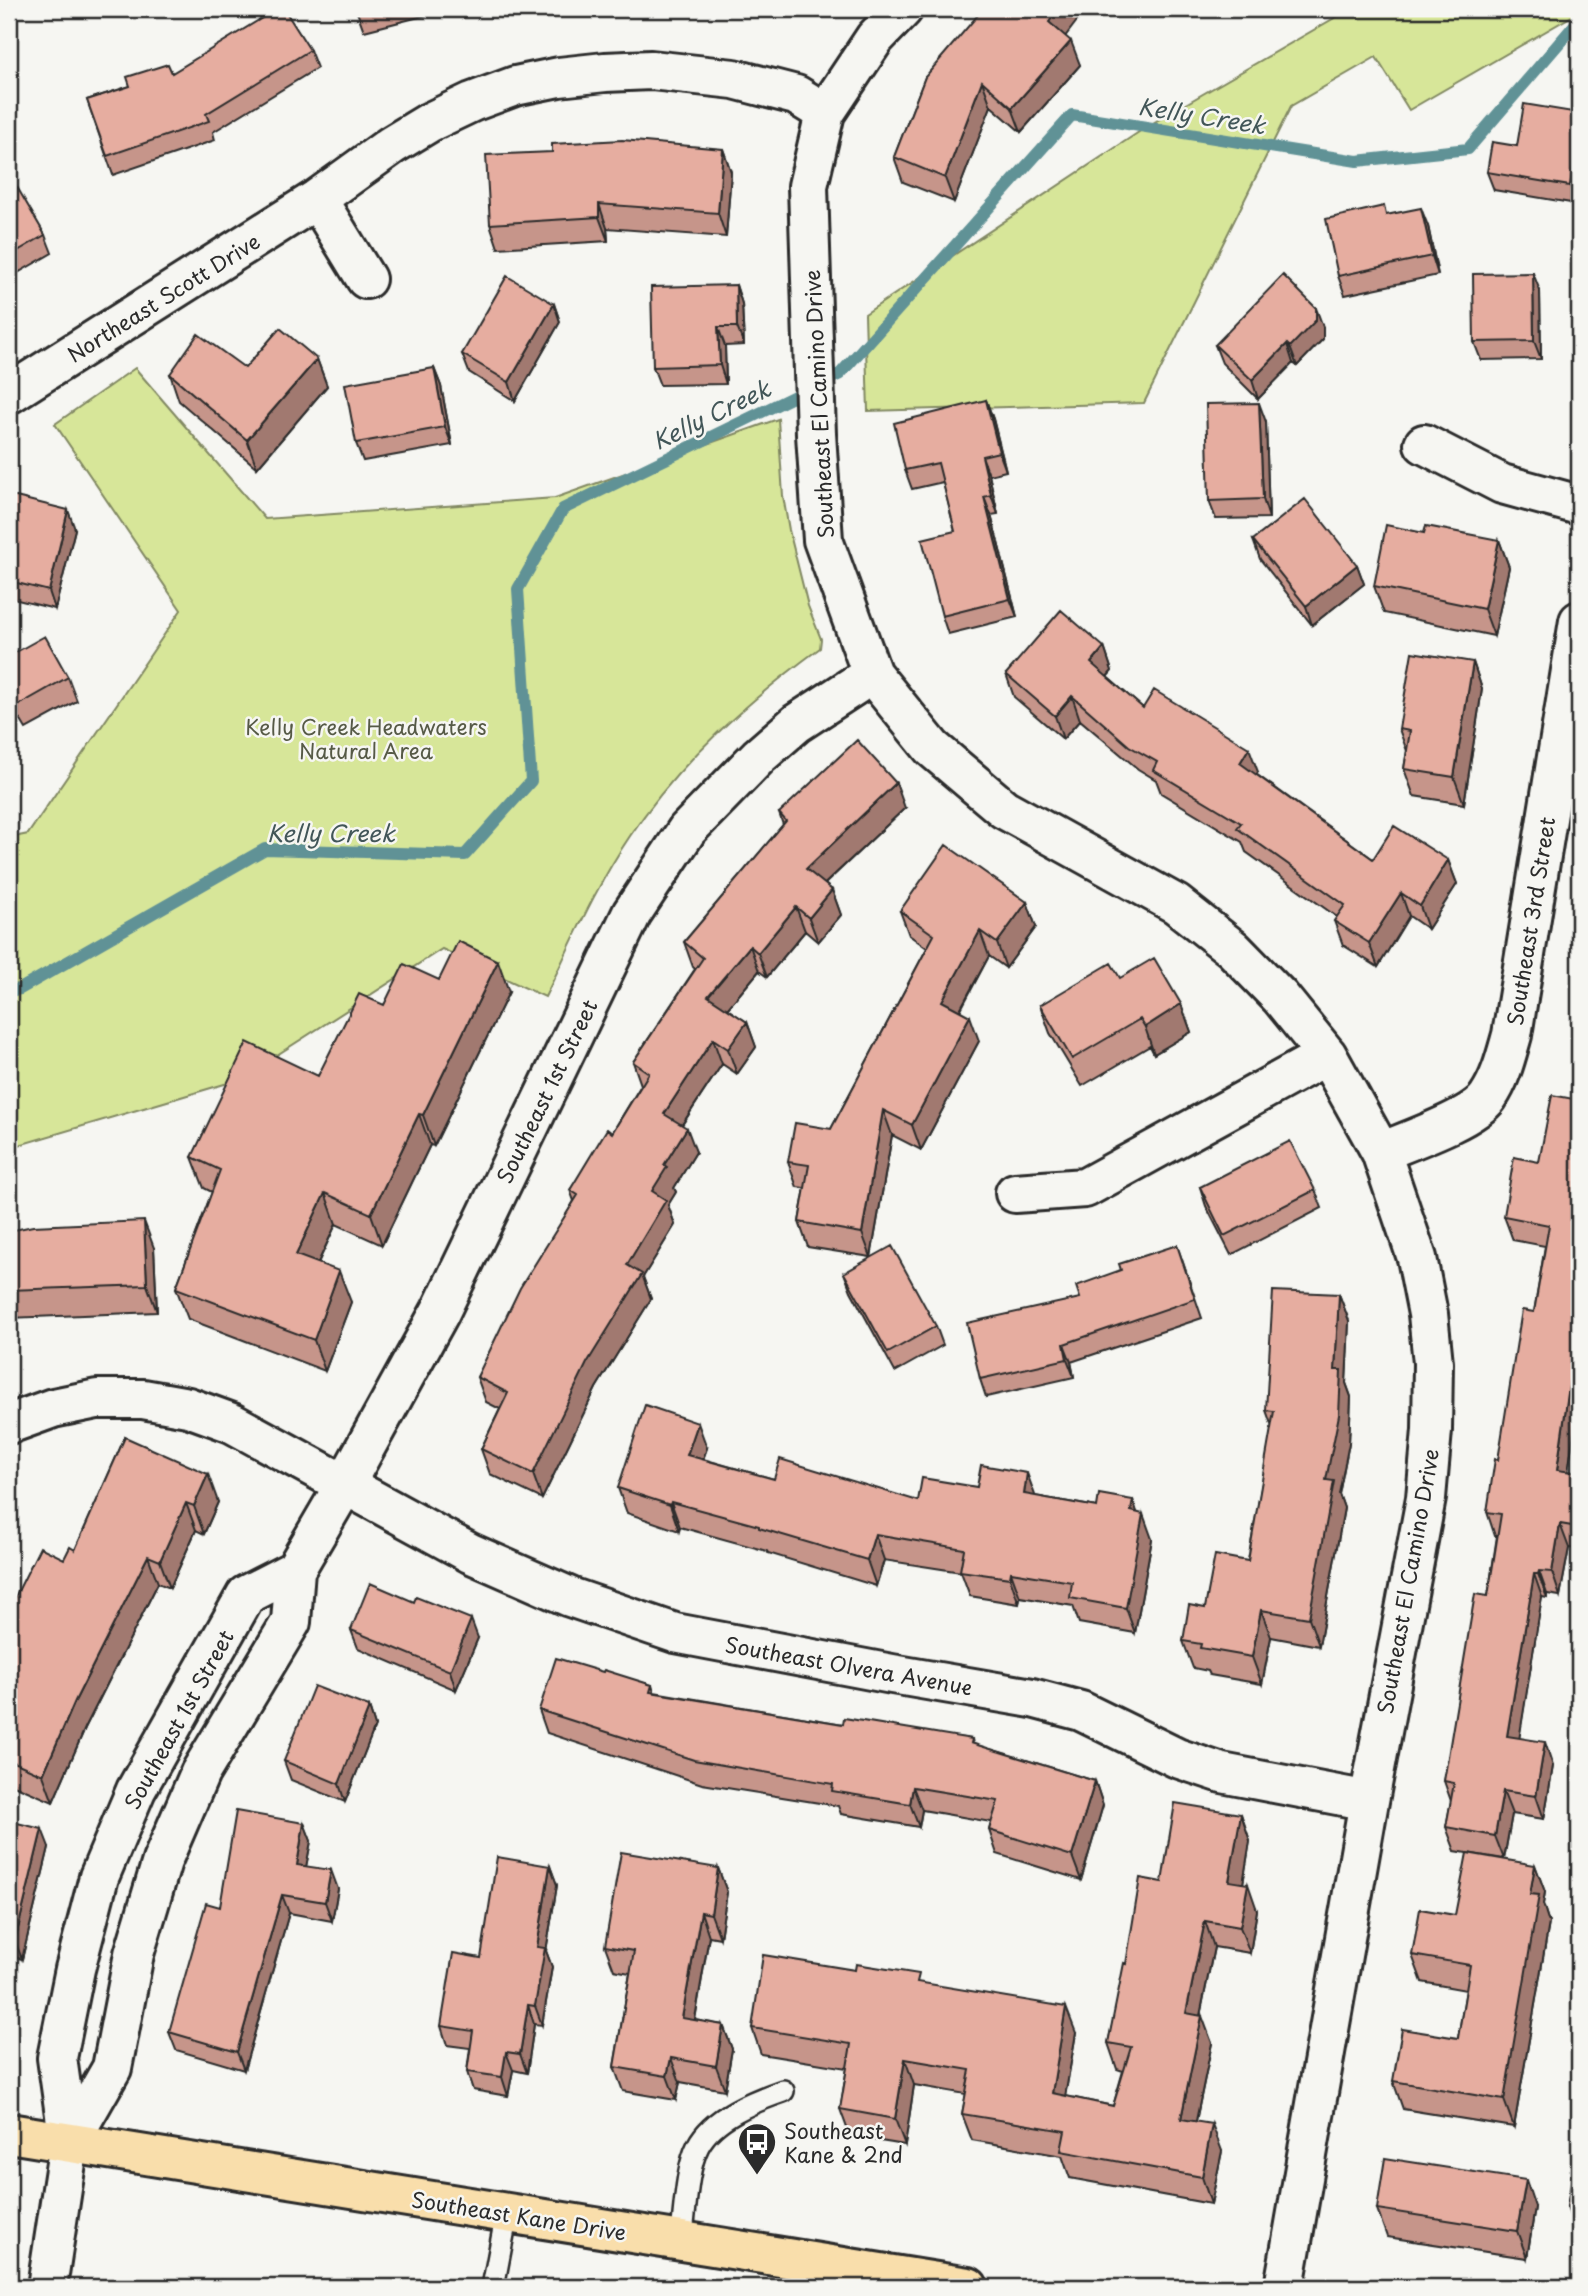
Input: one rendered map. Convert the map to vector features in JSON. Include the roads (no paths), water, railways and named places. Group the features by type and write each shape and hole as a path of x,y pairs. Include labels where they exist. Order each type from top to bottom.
{"main road":[{"name":"Southeast Kane Drive","path":"9,2133 681,2241 828,2276 968,2287"}],"street":[{"name":"Southeast El Camino Drive","path":"903,9 875,38 825,113 808,186 816,434 823,540 872,674 932,748 1004,809 1176,904 1233,949 1280,997 1327,1055 1381,1152 1417,1258 1428,1314 1433,1363 1432,1430 1426,1498 1369,1801 1284,2287"},
{"name":"Northeast Scott Drive","path":"9,394 317,199 391,145 472,102 515,86 559,76 651,71 734,79 796,95 825,113"},
{"path":"317,199 366,279"},
{"path":"1424,444 1502,484 1579,505"},
{"name":"Southeast 3rd Street","path":"1381,1152 1463,1116 1487,1099 1501,1074 1512,1031 1579,621"},
{"name":"Southeast 1st Street","path":"69,2143 112,2068 134,1954 162,1861 200,1773 291,1622 295,1570 440,1312 632,913 687,831 759,756 797,723 872,674"},
{"path":"1016,1193 1085,1188 1327,1055"},
{"name":"Southeast Olvera Avenue","path":"9,1424 52,1408 97,1399 143,1399 188,1407 232,1423 470,1553 570,1597 675,1633 1032,1698 1081,1711 1177,1758 1222,1773 1369,1801"},
{"name":"Southeast 1st Street","path":"47,2287 69,2143 57,2058 75,1969 99,1877 136,1790 246,1595 295,1570"}],"lane":[{"path":"681,2241 691,2163 698,2144 740,2107 783,2091"},
{"path":"493,2287 506,2213"}],"waterway":[{"name":"Kelly Creek","path":"9,991 20,989 265,849 465,855 531,781 518,589 563,509 840,374 1072,115 1357,161 1468,149 1579,20"}],"place":[{"name":"Southeast Kane & 2nd","path":"757,2176"}],"park label":[{"name":"Kelly Creek Headwaters Natural Area","path":"366,738"}]}
